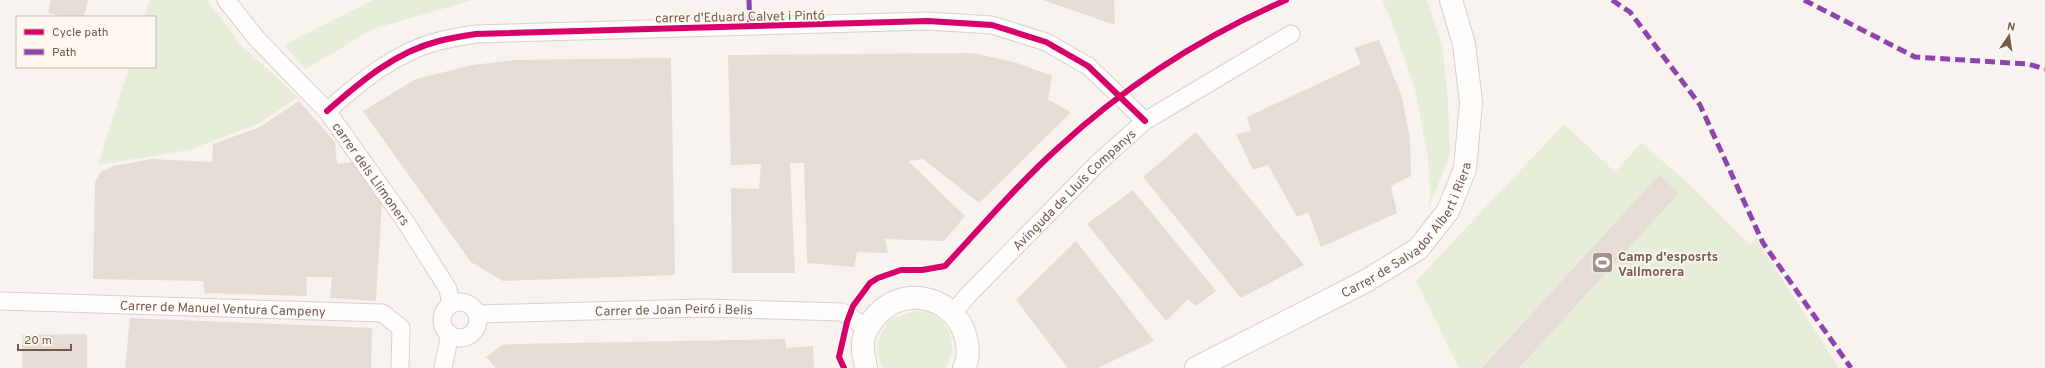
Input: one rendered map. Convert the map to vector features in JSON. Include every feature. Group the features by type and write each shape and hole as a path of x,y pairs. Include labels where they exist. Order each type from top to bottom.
{"street":[{"name":"carrer dels Llimoners","path":"226,0 257,39 327,111 409,227 448,289 451,305"},
{"name":"Carrer de Salvador Albert i Riera","path":"1196,368 1366,281 1418,249 1448,211 1465,169 1471,102 1464,44 1451,0"},
{"name":"carrer d'Eduard Calvet i Pintó","path":"327,111 356,85 397,57 438,41 476,34 928,21 992,25 1046,42 1088,66 1145,121"},
{"name":"Avinguda de Lluís Companys","path":"953,313 968,295 1099,162 1145,121 1291,34"},
{"path":"866,368 862,346 867,328 878,312 893,302 907,298 926,298 943,305 953,313 963,328 968,346 964,368"},
{"name":"Carrer de Manuel Ventura Campeny","path":"0,302 382,313 401,328 400,368"},
{"path":"463,303 474,309 477,314 477,323 472,333 461,338 450,334 443,327 443,314 451,305 463,303"},
{"name":"Carrer de Joan Peiró i Belis","path":"477,314 702,308 842,312 867,328"},
{"path":"443,368 450,334"}],"green space":[{"path":"149,0 207,0 242,46 298,97 258,124 189,150 98,165 129,68 156,68 156,16 144,16"},
{"path":"373,0 473,0 373,29 306,69 284,45"},
{"path":"1382,0 1427,0 1442,45 1448,101 1450,155 1428,209 1430,195 1428,158 1415,89 1392,22"},
{"name":"Camp d'esposrts Vallmorera","path":"1564,124 1615,172 1641,143 1685,180 1750,245 1756,238 1839,368 1459,368 1416,281"},
{"path":"916,311 935,316 946,326 950,333 952,340 951,354 945,368 883,368 877,348 883,331 890,319"}],"building":[{"path":"51,0 88,0 84,16 61,16 48,13"},
{"path":"1043,0 1114,0 1115,25"},
{"path":"1379,40 1402,97 1410,139 1411,176 1391,186 1397,213 1321,247 1308,212 1297,217 1268,165 1253,170 1236,134 1251,131 1247,117 1361,64 1354,48"},
{"path":"973,53 1017,63 1052,76 1048,100 1071,112 979,203 923,159 908,161 965,216 944,241 885,239 888,253 857,252 854,267 807,263 804,163 790,163 795,273 732,273 731,188 759,189 761,164 731,165 728,55"},
{"path":"671,58 675,275 503,281 471,262 363,111 416,79 473,65 517,60"},
{"path":"299,101 335,142 337,164 354,162 382,201 376,301 330,298 332,277 306,277 307,296 205,293 203,281 93,279 95,182 101,172 113,166 152,159 212,162 213,144 260,127"},
{"path":"1196,132 1304,265 1241,298 1143,177"},
{"path":"1659,175 1679,193 1519,368 1482,368"},
{"path":"1133,190 1216,291 1196,306 1188,299 1166,321 1087,224"},
{"path":"1076,241 1154,341 1098,368 1068,368 1016,300"},
{"path":"130,318 372,328 371,368 125,368"},
{"path":"87,334 87,368 22,368 22,335"},
{"path":"785,339 786,348 813,346 814,368 496,368 486,357 502,345 514,344"}],"marked path":[{"path":"749,0 750,27"},
{"path":"1612,0 1630,12 1700,105 1763,243 1851,368"},
{"path":"1804,0 1915,57 2028,64 2045,69"}],"cycle path":[{"path":"844,368 839,357 847,322 853,306 870,283 878,278 901,270 922,270 945,266 1029,176 1058,148 1110,104 1138,83 1195,46 1255,14 1286,0"},
{"path":"327,111 365,79 393,60 408,52 439,41 476,34 928,21 992,25 1046,42 1088,66 1145,121"}],"place":[{"name":"Camp d'esposrts Vallmorera","path":"1602,263"}]}
